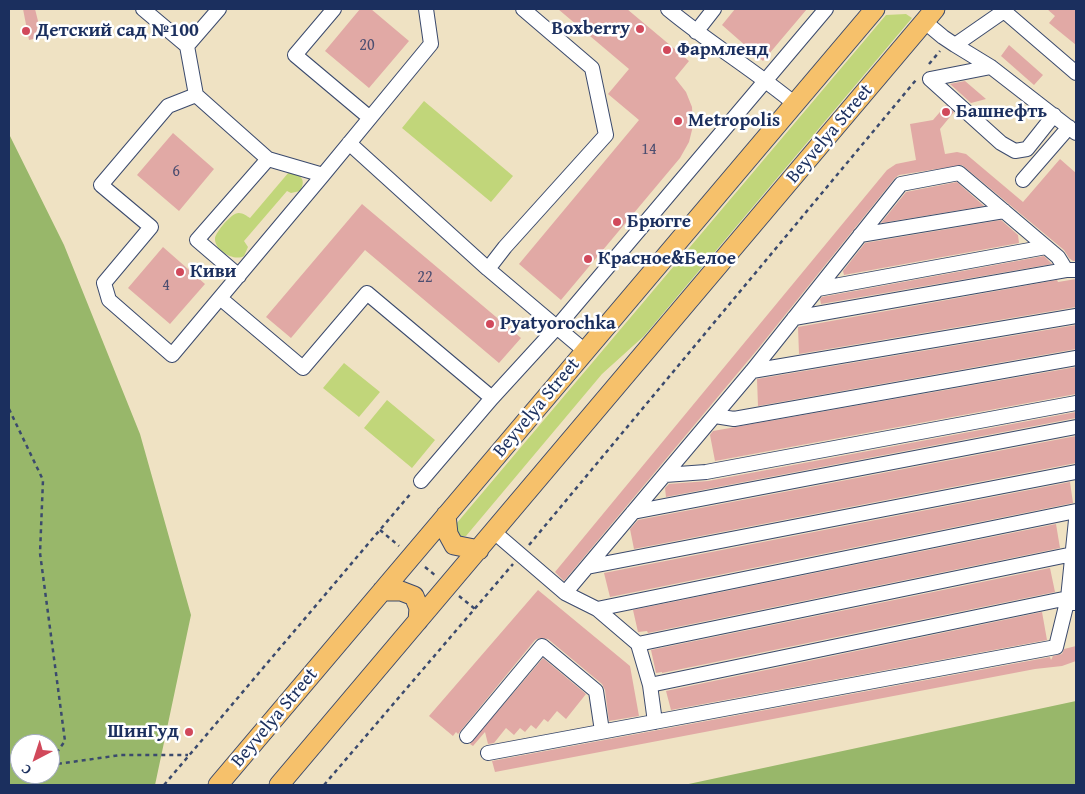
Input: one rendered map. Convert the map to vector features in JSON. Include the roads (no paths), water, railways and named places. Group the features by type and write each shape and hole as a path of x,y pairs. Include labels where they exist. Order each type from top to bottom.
{"main road":[{"name":"Beyvelya Street","path":"218,785 875,9"},
{"name":"Beyvelya Street","path":"279,785 930,15"},
{"path":"446,515 448,534 454,544 479,550"},
{"path":"382,591 401,591 414,596 419,608 418,621"}],"street":[{"path":"143,9 187,46 196,95 268,158 324,175"},
{"path":"187,46 218,9"},
{"path":"334,9 295,55 370,118"},
{"path":"196,95 168,106 101,185 151,227 104,283 109,300 172,355 324,175 349,142 431,44 426,9"},
{"path":"488,269 505,247 606,135 592,68 523,9"},
{"path":"668,9 696,32 766,80 795,104"},
{"path":"696,32 714,9"},
{"path":"421,481 492,398 557,327 826,9"},
{"path":"952,43 1005,10 1076,73"},
{"path":"930,15 952,43 991,67 1072,130 1023,180"},
{"path":"991,67 930,79 1001,143 1015,151 1027,149 1054,115"},
{"path":"349,142 488,269 585,351"},
{"path":"239,276 197,240 268,158"},
{"path":"565,594 752,371 901,184 959,173 1071,270"},
{"path":"860,235 1004,211"},
{"path":"818,289 1046,247"},
{"path":"794,318 1071,270"},
{"path":"220,298 304,368 367,292 492,398"},
{"path":"752,371 1076,316"},
{"path":"715,416 734,419 1076,358"},
{"path":"664,475 706,472 1076,403"},
{"path":"633,512 1076,427"},
{"path":"587,567 1076,472"},
{"path":"597,609 1076,511"},
{"path":"488,753 1056,647 1072,602 1076,520"},
{"path":"494,532 565,594 597,609 638,644 650,685 655,722"},
{"path":"638,644 1073,554"},
{"path":"650,685 1072,602"},
{"path":"467,736 542,646 596,692 602,731"}],"place":[{"name":"Boxberry","path":"640,29"},
{"name":"Детский сад №100","path":"26,31"},
{"name":"Фармленд","path":"667,50"},
{"name":"Башнефть","path":"946,112"},
{"name":"Metropolis","path":"678,121"},
{"name":"Брюгге","path":"617,222"},
{"name":"Красное&Белое","path":"588,259"},
{"name":"Киви","path":"180,272"},
{"name":"Pyatyorochka","path":"490,324"},
{"name":"ШинГуд","path":"189,732"}]}
